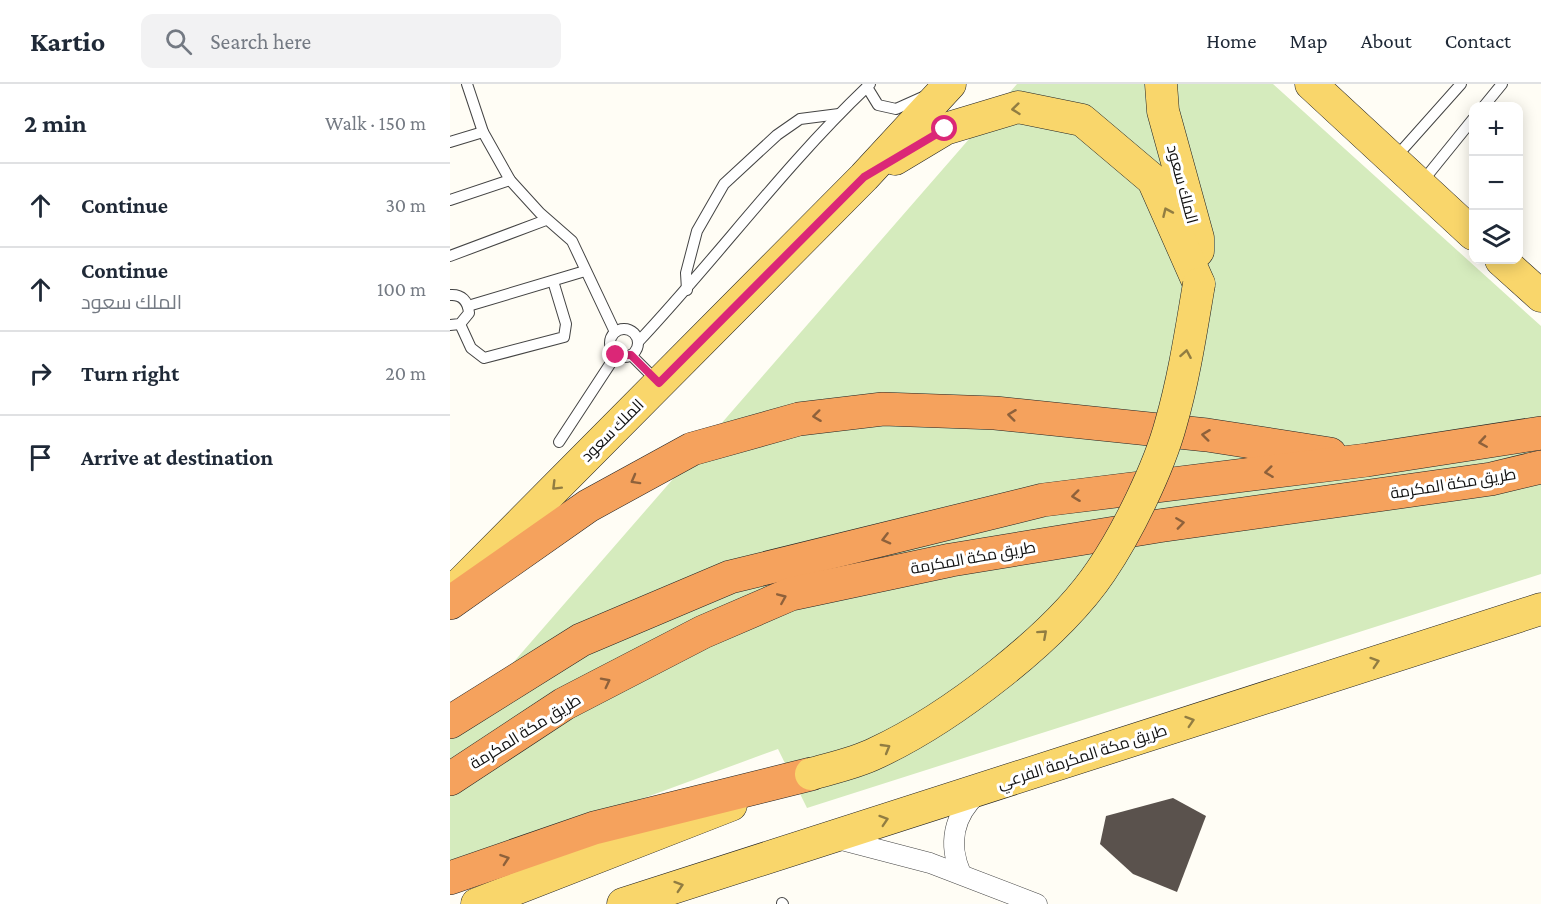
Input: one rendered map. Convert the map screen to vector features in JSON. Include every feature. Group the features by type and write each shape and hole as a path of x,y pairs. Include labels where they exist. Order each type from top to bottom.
{"highway":[{"path":"450,603 588,506 692,449 800,418 883,409 995,412 1207,435 1367,460"},
{"path":"450,722 581,640 730,577 1043,500 1367,460 1541,434"},
{"name":"طريق مكة المكرمة","path":"450,779 564,704 703,632 791,594 951,560 1158,526 1491,479 1541,468"},
{"path":"1324,503 1541,477"},
{"path":"450,878 594,828 811,774"}],"main road":[{"name":"الملك سعود","path":"450,594 864,177 949,84"},
{"name":"الملك سعود","path":"477,904 811,774 875,754 945,714 990,681 1059,620 1101,572 1136,510 1171,425 1199,284 1198,238 1163,111 1161,84"},
{"path":"1311,84 1469,230"},
{"path":"864,177 945,129 1018,107 1082,120 1153,180 1199,284"},
{"path":"1505,264 1541,296"},
{"name":"طريق مكة المكرمة الفرعي","path":"623,904 1541,609"}],"street":[{"path":"961,874 954,850 956,824 969,801 990,785"},
{"path":"831,838 897,853 961,874 1037,904"}],"lane":[{"path":"466,84 483,132 510,180 546,219 572,241 615,332"},
{"path":"631,355 638,347 639,341 687,290 799,156 869,86 878,105 896,109 949,84"},
{"path":"1394,160 1461,84"},
{"path":"1487,102 1502,84"},
{"path":"687,290 686,273 697,231 724,184 777,135 800,119 839,114"},
{"path":"1420,185 1469,124"},
{"path":"450,142 483,132"},
{"path":"450,200 510,180"},
{"path":"450,256 546,219"},
{"path":"468,306 585,271"},
{"path":"450,295 460,296 468,306 466,320 455,324 471,348 484,358 564,337 566,324 553,281"},
{"path":"616,355 610,342 615,332 620,329 632,330 639,341"},
{"path":"616,355 631,355 659,383"},
{"path":"559,442 616,355"}],"green space":[{"path":"1017,84 1273,84 1469,261 1469,264 1472,264 1541,326 1541,574 807,808 778,749 450,869 450,735"}],"building":[{"path":"1173,798 1206,816 1177,892 1133,874 1100,844 1106,816"}],"route":[{"path":"616,355 626,357 631,355 659,383 864,177 945,129"}]}
